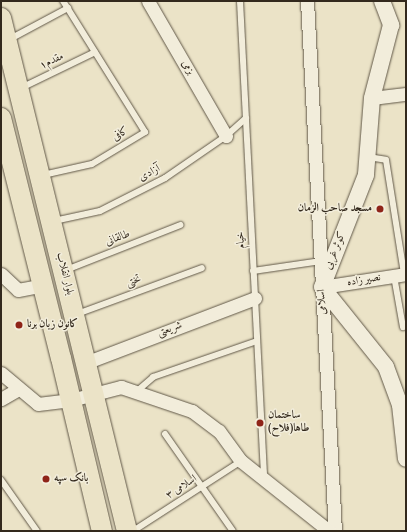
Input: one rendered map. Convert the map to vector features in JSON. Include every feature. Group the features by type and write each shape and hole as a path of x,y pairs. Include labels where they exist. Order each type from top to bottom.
{"main road":[{"name":"بلوار انقلاب","path":"1,18 85,363 128,531"},
{"name":"بلوار انقلاب","path":"1,118 8,166 44,285 102,531"}],"street":[{"name":"بزمی","path":"148,1 226,136"},
{"name":"اسلامی","path":"307,1 335,531"},
{"name":"کوثر غربی","path":"322,287 366,175 372,98 391,25 382,1"},
{"path":"372,98 406,94"},
{"path":"1,274 18,290 44,285"},
{"name":"نصیر زاده","path":"322,287 401,275"},
{"path":"322,287 386,367 400,405 406,450"},
{"name":"شریعتی","path":"85,363 255,298"},
{"path":"1,373 18,389 38,404 71,400 121,387 192,411 219,431 242,461 329,531"},
{"path":"1,399 18,389"}],"lane":[{"path":"63,1 95,52"},
{"name":"خیام","path":"240,1 264,479"},
{"path":"7,41 68,8"},
{"name":"مقدم۱","path":"18,89 95,52"},
{"name":"کافی","path":"40,176 92,164 145,132 95,52"},
{"name":"آزادی","path":"51,222 100,211 165,178 226,136 246,118"},
{"path":"368,157 386,160 401,275 403,327"},
{"name":"طالقانی","path":"63,271 180,225"},
{"path":"254,271 321,261"},
{"name":"تختی","path":"74,316 202,268"},
{"path":"136,392 153,377 257,341"},
{"path":"165,434 233,531"},
{"name":"اسلامی ۳","path":"133,531 242,461"},
{"path":"1,480 37,531"}],"place":[{"name":"مسجد صاحب الزمان","path":"380,209"},
{"name":"کانون زبان برنا","path":"19,325"},
{"name":"ساختمان طاها(فلاح)","path":"260,423"},
{"name":"بانک سپه","path":"46,479"}]}
